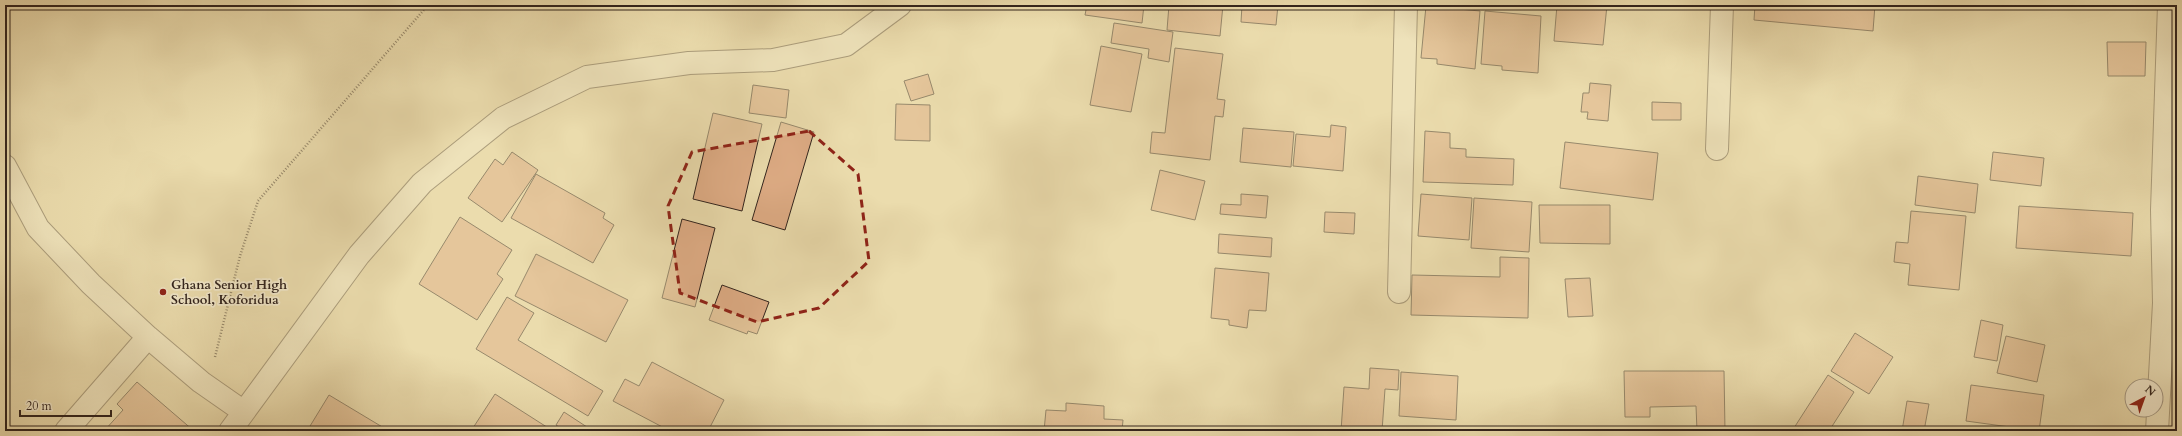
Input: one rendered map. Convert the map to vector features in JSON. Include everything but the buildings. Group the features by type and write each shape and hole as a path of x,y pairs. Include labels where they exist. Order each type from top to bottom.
{"street":[{"path":"230,431 359,255 422,183 503,118 587,77 689,63 774,60 846,45 900,5"},
{"path":"1399,292 1406,5"},
{"path":"1717,149 1722,5"},
{"path":"2157,431 2170,210 2169,5"},
{"path":"5,166 38,228 91,284 148,337 201,382 244,412"},
{"path":"66,431 148,337"}],"path":[{"path":"214,362 240,256 258,201 428,5"}],"highlighted area":[{"path":"809,131 858,174 869,261 819,308 757,322 680,293 668,206 692,152"}],"place":[{"name":"Ghana Senior High School, Koforidua","path":"163,292"}]}
